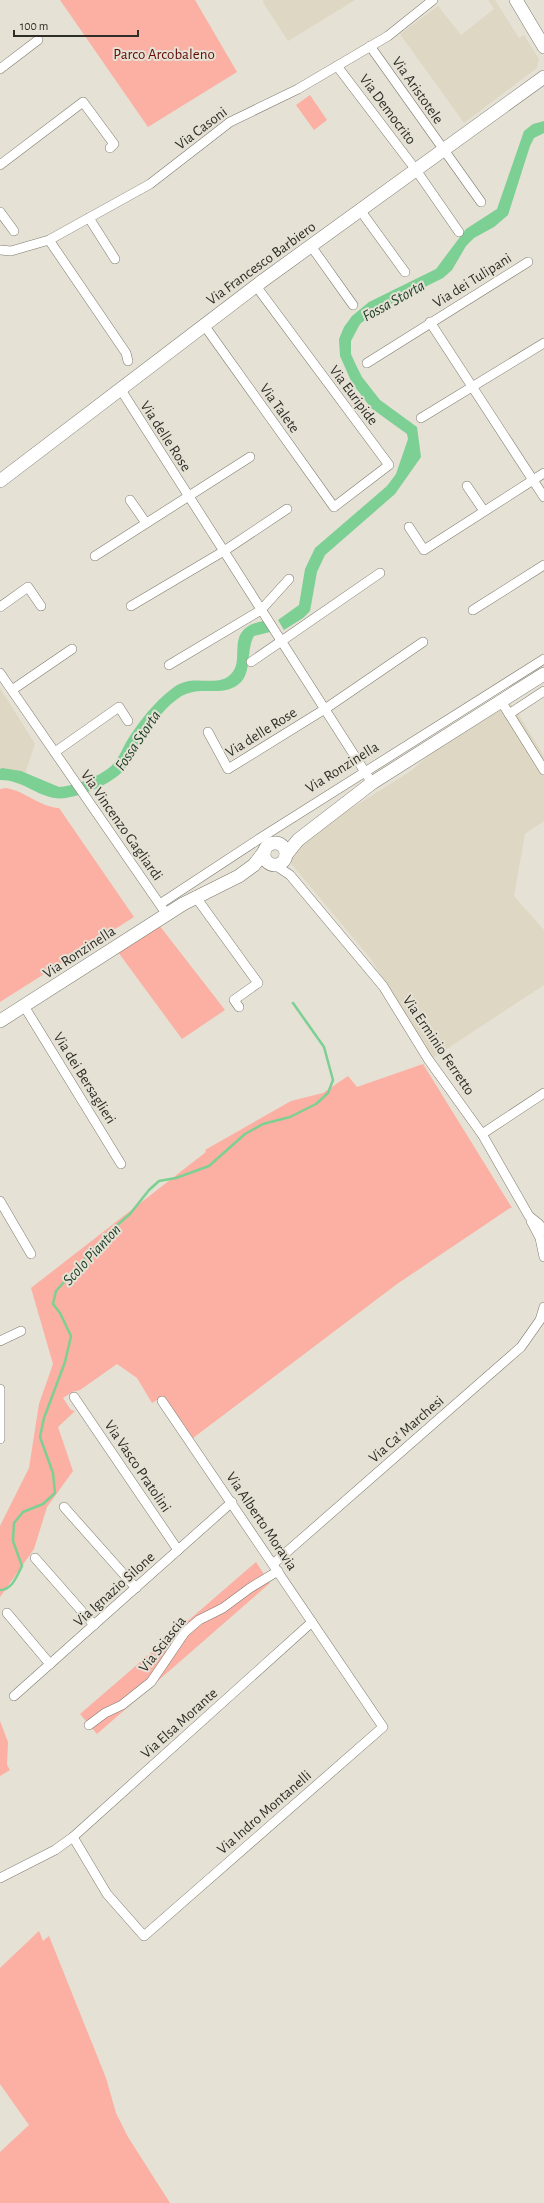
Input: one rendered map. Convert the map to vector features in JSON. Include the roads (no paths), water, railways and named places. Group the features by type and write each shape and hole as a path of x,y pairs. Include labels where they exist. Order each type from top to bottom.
{"street":[{"name":"Via Casoni","path":"2,252 27,248 49,240 150,184 230,122 298,89 388,36 433,0"},
{"path":"516,0 544,47"},
{"path":"0,69 38,40"},
{"name":"Via Aristotele","path":"370,46 481,202"},
{"name":"Via Democrito","path":"337,66 416,170 459,232"},
{"name":"Via Francesco Barbiero","path":"0,481 256,286 544,77"},
{"path":"0,165 84,102 114,144 110,148"},
{"path":"360,210 405,272"},
{"path":"89,218 115,258"},
{"path":"2,219 14,231"},
{"path":"49,240 126,353 128,361"},
{"path":"311,246 353,305"},
{"name":"Via dei Tulipani","path":"367,363 430,322 528,262"},
{"name":"Via Euripide","path":"256,286 389,465 334,507"},
{"name":"Via dei Tulipani","path":"430,322 544,496"},
{"name":"Via Talete","path":"204,325 334,507"},
{"path":"421,418 544,342"},
{"name":"Via delle Rose","path":"121,390 372,783"},
{"name":"Via delle Rose","path":"95,556 250,457"},
{"path":"409,527 424,550 544,473"},
{"path":"467,486 484,511"},
{"path":"130,500 146,523"},
{"path":"131,606 224,551 287,509"},
{"path":"473,610 544,565"},
{"path":"251,662 380,573"},
{"path":"169,665 261,610 289,579"},
{"path":"0,608 28,587 41,606"},
{"name":"Via delle Rose","path":"208,732 228,769 325,709 423,642"},
{"path":"12,690 72,649"},
{"name":"Via Ronzinella","path":"0,1021 365,772 544,659"},
{"name":"Via Vincenzo Gagliardi","path":"0,673 163,909"},
{"name":"Via Ronzinella","path":"163,909 228,882 260,865 279,860 293,844 372,783 544,674"},
{"path":"509,714 544,691"},
{"path":"501,702 544,770"},
{"path":"54,752 119,707 128,721"},
{"name":"Via Ronzinella","path":"244,873 257,863 268,845 290,841 304,835"},
{"path":"264,852 265,859 279,860 283,846 276,843"},
{"name":"Via Erminio Ferretto","path":"279,860 286,871 383,986 428,1059 482,1134 529,1216 539,1224 544,1232"},
{"path":"195,896 258,983 234,1000 239,1007"},
{"name":"Via dei Bersaglieri","path":"24,1006 121,1164"},
{"path":"482,1134 544,1093"},
{"path":"0,1201 31,1254"},
{"path":"529,1216 540,1238 544,1257"},
{"name":"Via Ca' Marchesi","path":"276,1567 521,1347 540,1320 544,1307"},
{"path":"0,1341 21,1331"},
{"path":"0,1389 0,1440"},
{"name":"Via Vasco Pratolini","path":"74,1397 178,1550"},
{"name":"Via Alberto Moravia","path":"162,1402 232,1502 337,1658"},
{"name":"Via Ignazio Silone","path":"14,1696 232,1502"},
{"path":"64,1507 136,1588"},
{"path":"34,1558 94,1625"},
{"name":"Via Sciascia","path":"89,1725 105,1713 122,1705 150,1682 185,1632 199,1620 223,1608 276,1567"},
{"path":"7,1613 50,1664"},
{"name":"Via Elsa Morante","path":"0,1878 64,1844 73,1837 312,1622"},
{"name":"Via Indro Montanelli","path":"73,1837 107,1894 144,1936 383,1727 337,1658"}],"water":[{"name":"Fossa Storta","path":"544,121 544,133 534,138 530,146 508,215 494,227 474,238 466,246 452,270 443,278 375,312 360,324 351,341 351,354 362,377 380,400 417,427 421,457 395,494 325,555 317,572 310,611 303,618 284,630 278,620 299,605 305,569 315,548 387,486 396,474 408,439 407,434 371,408 352,383 340,356 339,339 344,327 352,316 369,302 436,269 466,229 497,209 524,131 533,124"},
{"name":"Fossa Storta","path":"264,621 270,632 254,636 250,647 247,672 241,682 228,690 193,692 184,695 171,704 148,730 123,771 112,780 81,794 66,798 57,798 41,794 17,783 0,780 0,769 2,768 21,771 59,787 73,785 88,780 103,772 114,763 128,739 148,712 172,689 179,684 188,681 214,681 226,678 231,674 237,661 239,637 243,630 251,625"}],"waterway":[{"name":"Scolo Pianton","path":"0,1590 8,1588 11,1585 22,1566 13,1541 14,1523 23,1512 43,1504 55,1493 53,1473 40,1437 44,1418 65,1362 71,1336 60,1313 53,1304 56,1291 108,1233 130,1214 149,1190 159,1181 176,1178 209,1166 245,1134 263,1124 290,1117 316,1104 328,1093 333,1080 324,1047 293,1003"}],"park label":[{"name":"Parco Arcobaleno","path":"164,54"}]}
